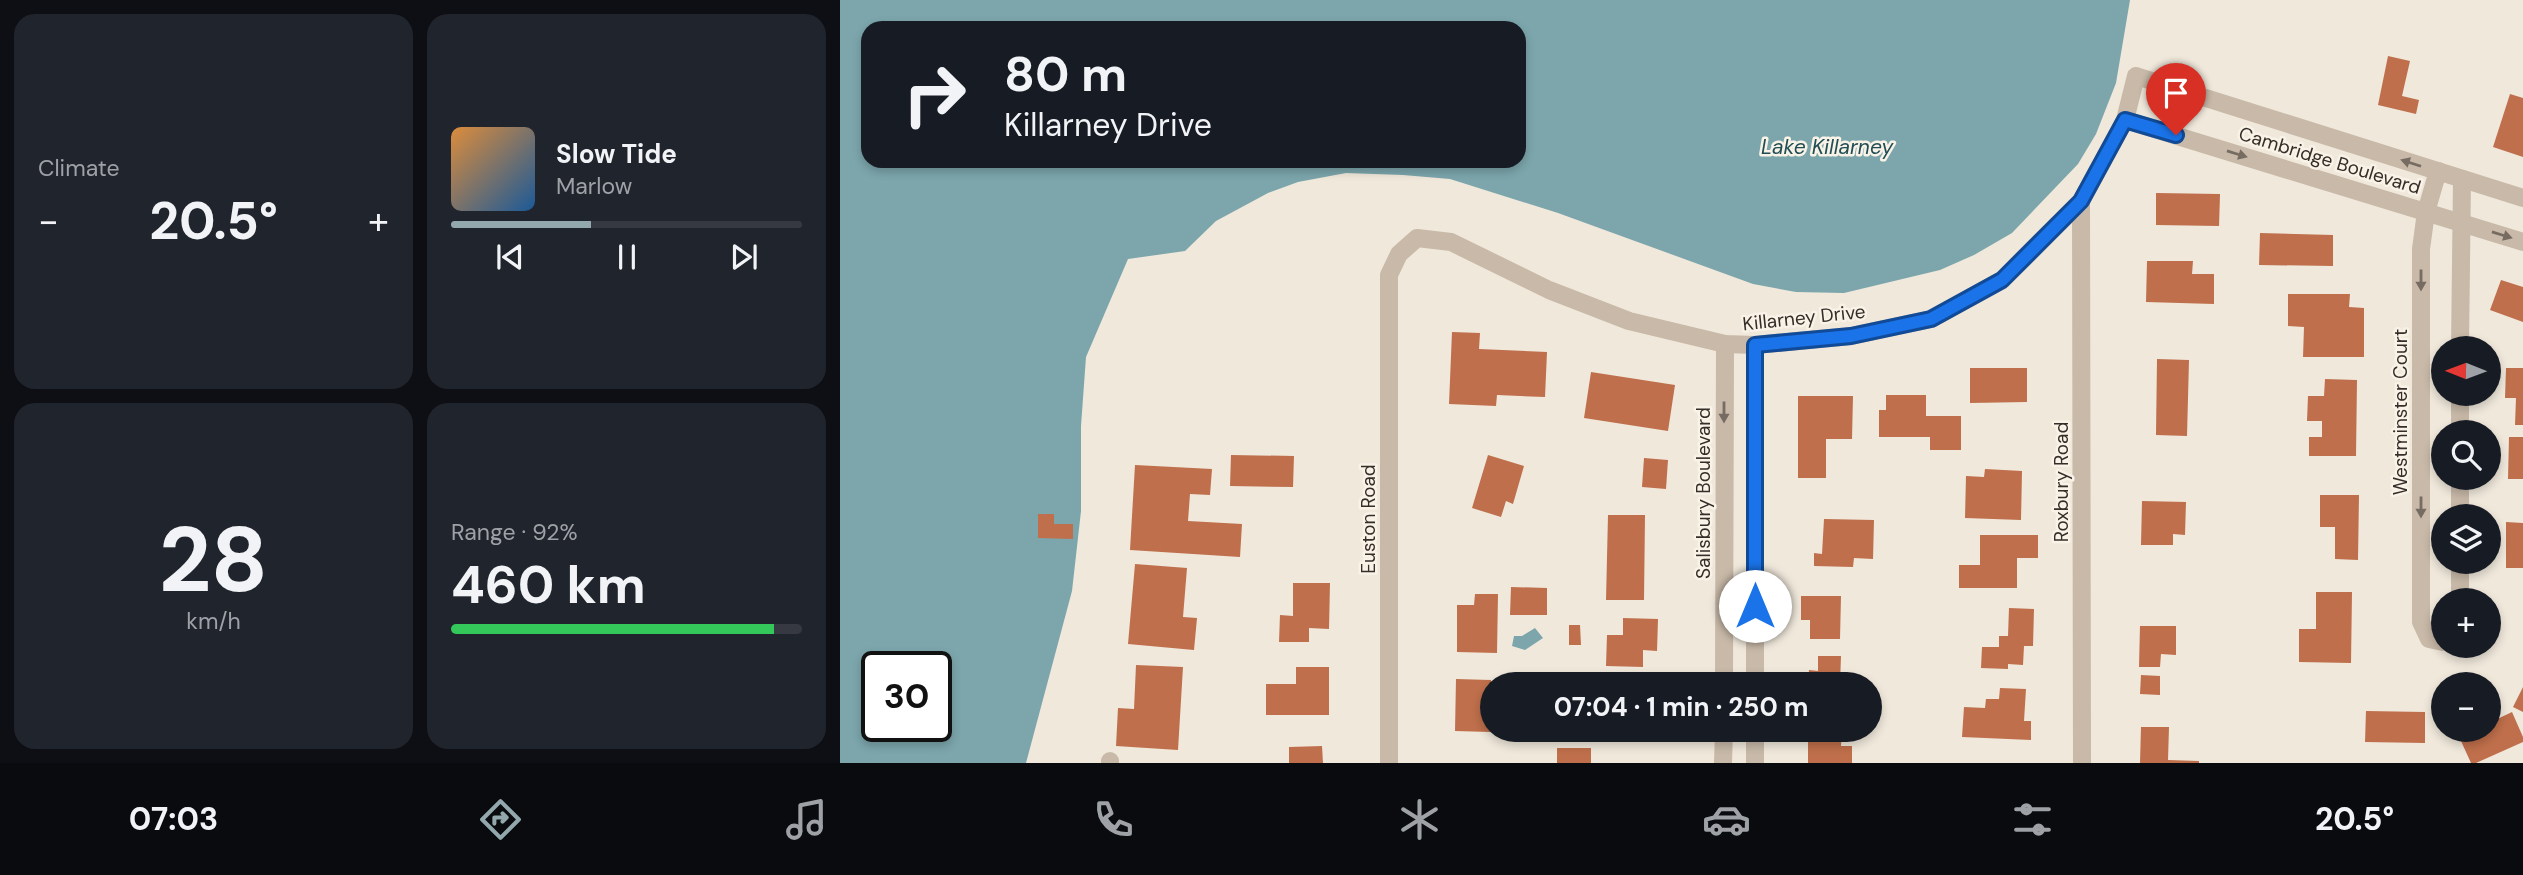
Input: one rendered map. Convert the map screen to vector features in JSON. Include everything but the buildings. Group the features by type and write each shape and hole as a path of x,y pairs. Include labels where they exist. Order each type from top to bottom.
{"street":[{"name":"Killarney Drive","path":"1389,275 1399,254 1417,238 1451,242 1549,290 1629,321 1725,344 1755,345 1851,336 1931,319 2002,280 2081,201 2125,120 2136,76"},
{"name":"Cambridge Boulevard","path":"2136,76 2523,198"},
{"name":"Cambridge Boulevard","path":"2125,120 2523,242"},
{"name":"Westminster Court","path":"2431,639 2421,622 2421,249 2438,171"},
{"path":"2460,336 2462,178"},
{"name":"Roxbury Road","path":"2081,201 2082,763"},
{"name":"Euston Road","path":"1389,275 1389,763"},
{"name":"Salisbury Boulevard","path":"1724,672 1725,344"},
{"path":"1755,345 1755,672"},
{"path":"1723,763 1724,742"},
{"path":"1755,742 1755,763"}],"water":[{"name":"Lake Killarney","path":"840,0 2130,0 2116,83 2096,134 2078,164 2012,233 1974,255 1940,270 1844,293 1796,292 1753,284 1558,213 1450,179 1346,173 1298,182 1268,193 1216,221 1185,251 1128,259 1086,357 1081,426 1081,511 1072,591 1026,763 840,763"},
{"path":"1535,628 1543,638 1525,650 1512,646 1514,636 1522,636"}],"route":[{"path":"1755,606 1755,345 1851,336 1931,319 2002,280 2081,201 2125,120 2176,135"}]}
